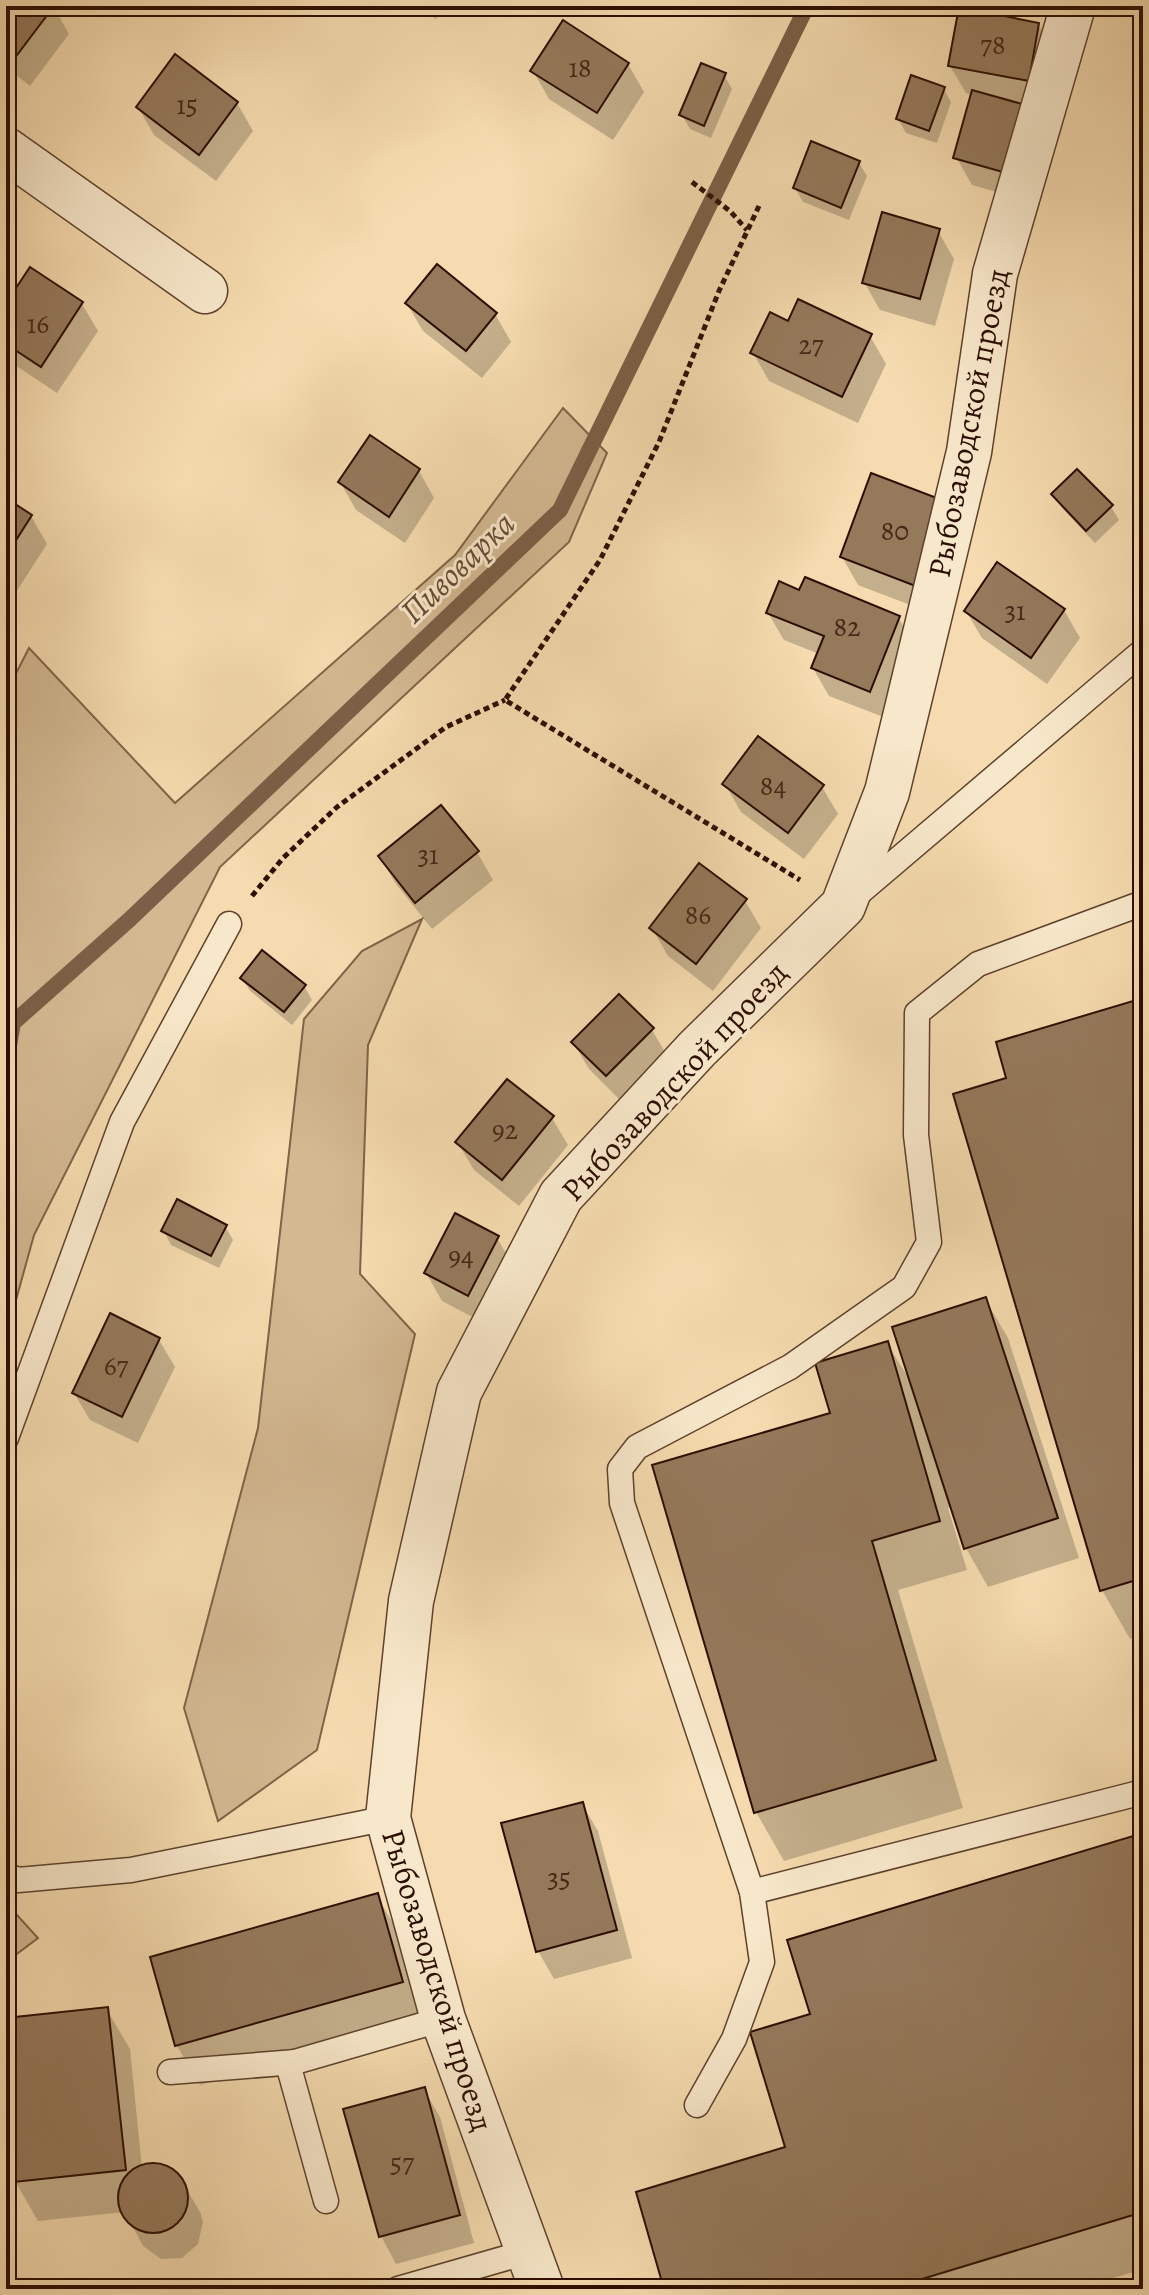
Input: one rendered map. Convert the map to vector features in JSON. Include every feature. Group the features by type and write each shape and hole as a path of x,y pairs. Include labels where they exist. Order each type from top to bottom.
{"street":[{"name":"Рыбозаводской проезд","path":"534,2270 443,2019 388,1818 411,1601 459,1392 561,1196 697,1049 843,906 887,792 969,452 995,274 1073,6"},
{"path":"6,150 205,291"}],"lane":[{"path":"843,906 1143,651"},
{"path":"697,2105 734,2039 762,1962 752,1892 622,1503 620,1469 637,1447 790,1367 904,1287 929,1242 916,1135 917,1013 978,964 1143,903"},
{"path":"6,1438 122,1122 229,924"},
{"path":"752,1892 1143,1792"},
{"path":"6,1875 18,1880 131,1870 388,1818"},
{"path":"326,2201 288,2064 443,2019"},
{"path":"170,2072 296,2062"},
{"path":"398,2289 534,2270"}],"path":[{"path":"692,182 730,211 747,230"},
{"path":"229,924 283,858 337,807 446,727 505,700 600,560 659,442 719,291 759,206"},
{"path":"505,700 843,906"}],"shaded area":[{"path":"563,408 607,453 569,542 220,867 34,1235 6,1336 6,693 29,648 175,803 455,555"},
{"path":"422,919 368,1045 360,1274 415,1334 317,1750 218,1821 184,1708 258,1428 304,1019 362,951"},
{"path":"6,1903 38,1938 6,1962"}],"building":[{"path":"6,6 54,6 14,59 6,53"},
{"path":"959,7 1039,23 1029,81 948,66"},
{"path":"563,20 629,63 597,113 530,71"},
{"path":"175,54 238,102 199,155 136,107"},
{"path":"701,63 726,73 704,126 679,115"},
{"path":"911,75 945,87 929,131 896,119"},
{"path":"972,90 1022,104 1003,172 953,158"},
{"path":"811,141 860,161 841,208 793,188"},
{"path":"882,212 940,229 920,299 862,283"},
{"path":"437,264 497,313 466,351 405,303"},
{"path":"30,267 83,302 41,367 6,344 6,303"},
{"path":"798,299 872,334 842,397 750,353 770,312 788,321"},
{"path":"370,435 420,469 389,517 338,482"},
{"path":"1077,469 1113,505 1086,531 1051,494"},
{"path":"871,473 950,503 918,587 840,557"},
{"path":"6,498 32,515 6,556"},
{"path":"997,562 1065,609 1031,658 964,611"},
{"path":"805,577 900,616 870,692 811,668 824,636 766,613 779,581 799,590"},
{"path":"758,736 824,785 788,833 722,784"},
{"path":"441,805 479,851 415,903 378,856"},
{"path":"699,863 747,899 696,964 649,928"},
{"path":"262,950 306,985 284,1012 240,978"},
{"path":"619,994 654,1028 606,1076 571,1042"},
{"path":"1143,998 1143,1578 1100,1591 953,1094 1006,1078 996,1042"},
{"path":"507,1079 554,1116 502,1180 455,1142"},
{"path":"177,1199 227,1225 211,1256 161,1231"},
{"path":"455,1213 499,1236 468,1296 424,1273"},
{"path":"986,1297 1058,1518 964,1549 892,1327"},
{"path":"110,1313 160,1338 122,1417 72,1393"},
{"path":"888,1341 940,1521 872,1541 936,1760 754,1813 652,1465 830,1413 815,1363"},
{"path":"583,1802 617,1930 536,1952 501,1823"},
{"path":"1143,1833 1143,2212 889,2289 664,2289 636,2192 785,2147 750,2032 810,2014 787,1940"},
{"path":"378,1893 403,1982 175,2046 150,1957"},
{"path":"108,2007 126,2170 14,2182 6,2108 6,2018"},
{"path":"425,2087 460,2215 379,2237 343,2109"},
{"path":"153,2163 178,2173 188,2198 178,2223 153,2233 128,2223 118,2198 128,2173"}],"waterway":[{"name":"Пивоварка","path":"6,1062 13,1023 129,920 560,510 807,6"}]}
